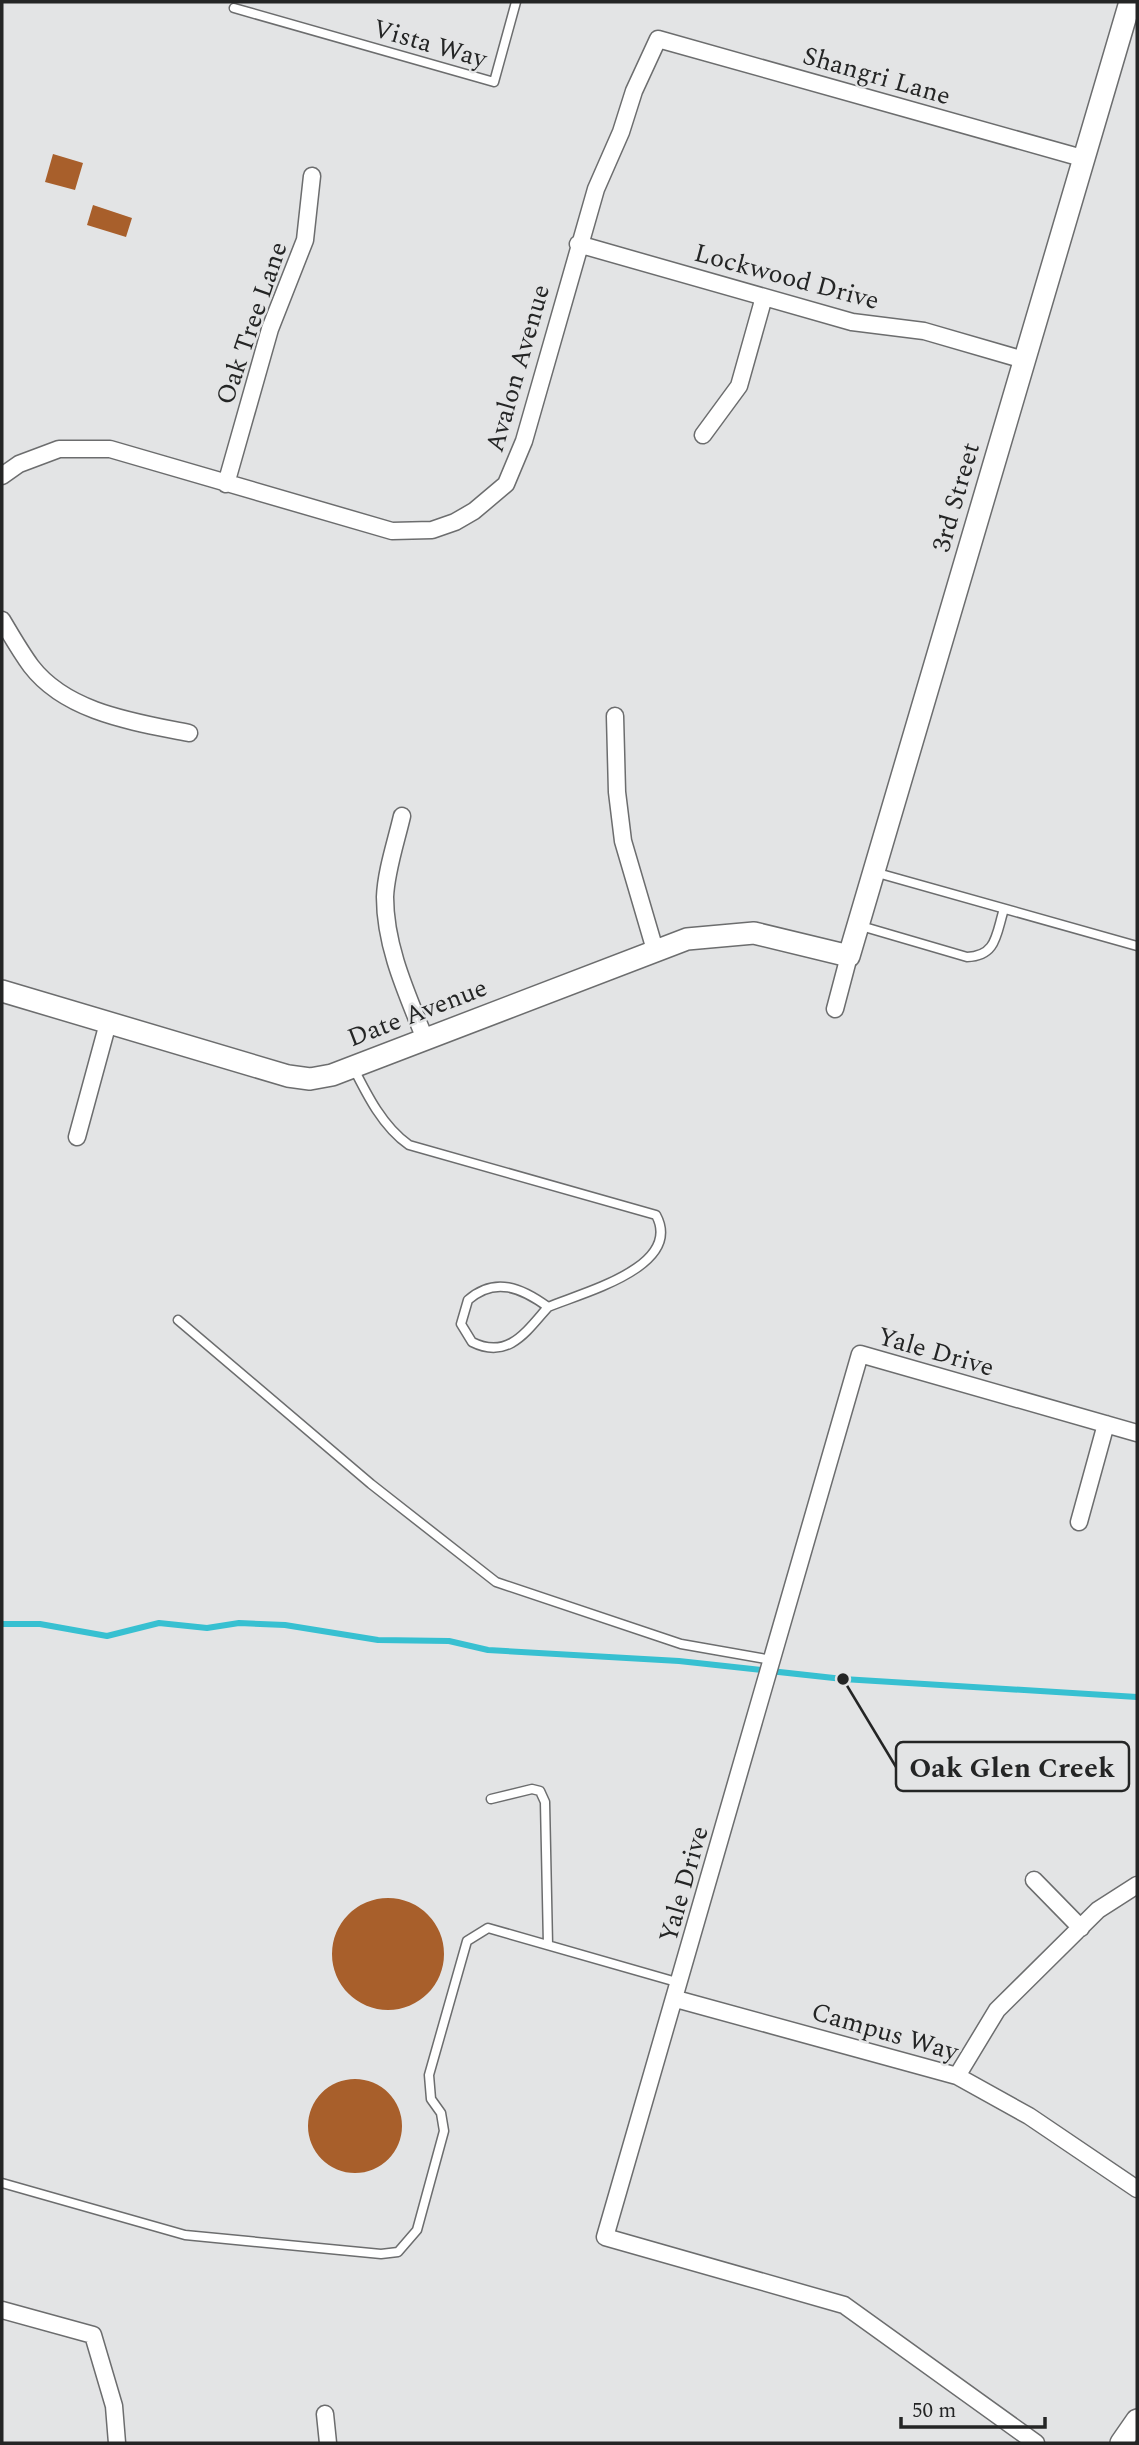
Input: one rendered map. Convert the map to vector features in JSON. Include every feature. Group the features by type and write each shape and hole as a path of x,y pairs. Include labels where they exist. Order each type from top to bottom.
{"street":[{"name":"3rd Street","path":"835,1009 1082,158 1130,2"},
{"name":"Shangri Lane","path":"658,39 1082,158"},
{"name":"Avalon Avenue","path":"2,476 38,455 82,447 110,449 391,531 432,530 455,522 474,511 506,484 524,441 578,244 634,91 658,39"},
{"name":"Oak Tree Lane","path":"226,484 270,329 305,240 312,176"},
{"name":"Lockwood Drive","path":"578,244 852,322 924,331 1024,360"},
{"path":"703,435 739,386 764,297"},
{"path":"2,620 33,668 80,704 142,724 190,733"},
{"path":"615,716 617,792 623,841 655,950"},
{"path":"402,817 385,897 387,919 394,959 425,1039"},
{"name":"Date Avenue","path":"2,991 288,1076 310,1079 353,1067 687,939 754,933 849,957"},
{"path":"76,1137 108,1023"},
{"name":"Yale Drive","path":"1036,2443 844,2305 605,2236 676,1999 860,1354 1137,1433"},
{"path":"1079,1522 1106,1424"},
{"path":"1034,1880 1081,1928"},
{"path":"957,2076 998,2010 1098,1910 1137,1885"},
{"name":"Campus Way","path":"676,1999 957,2076 1029,2116 1137,2189"},
{"path":"2,2310 93,2335 114,2406 117,2443"},
{"path":"325,2414 328,2443"},
{"path":"1121,2443 1137,2420"}],"lane":[{"name":"Vista Way","path":"234,8 494,82 516,2"},
{"path":"874,872 1137,946"},
{"path":"858,925 967,957 982,957 990,950 1004,909"},
{"path":"353,1067 367,1094 395,1133 410,1145 656,1214 660,1222 659,1241 654,1253 643,1264 630,1274 548,1307 525,1334 504,1348 493,1349 472,1342 461,1324 468,1300 478,1290 491,1286 505,1285 519,1289 548,1307"},
{"path":"178,1320 371,1484 496,1582 681,1644 772,1660"},
{"path":"491,1799 532,1789 540,1791 545,1802 548,1945"},
{"path":"2,2183 185,2235 381,2254 398,2252 417,2230 444,2131 441,2113 432,2099 429,2075 467,1941 488,1928 680,1983"}],"building":[{"path":"53,154 83,163 75,190 45,182"},
{"path":"93,205 132,218 126,237 87,225"},
{"path":"388,1898 409,1902 428,1914 440,1933 444,1954 440,1975 428,1994 409,2006 388,2010 367,2006 348,1994 336,1975 332,1954 336,1933 348,1914 367,1902"},
{"path":"355,2079 373,2083 388,2093 398,2108 402,2126 398,2144 388,2159 373,2169 355,2173 337,2169 322,2159 312,2144 308,2126 312,2108 322,2093 337,2083"}],"waterway":[{"path":"2,1624 40,1624 107,1636 159,1623 207,1628 239,1623 285,1625 378,1640 449,1641 488,1650 679,1661 843,1679 1137,1697"}],"place":[{"name":"Oak Glen Creek","path":"843,1679"}]}
